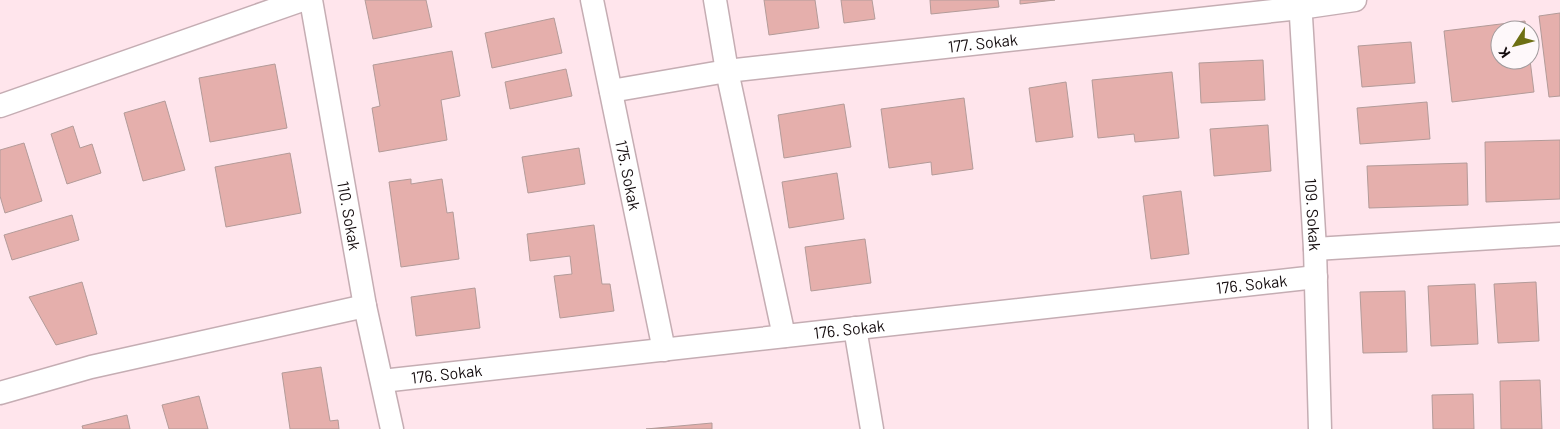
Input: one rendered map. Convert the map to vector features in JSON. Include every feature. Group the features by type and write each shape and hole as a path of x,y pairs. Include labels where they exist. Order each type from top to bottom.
{"street":[{"path":"0,106 302,0"},
{"name":"110. Sokak","path":"312,0 365,306 392,429"},
{"name":"175. Sokak","path":"592,0 664,350"},
{"path":"715,0 727,71 784,336"},
{"name":"177. Sokak","path":"611,91 727,71 1300,4 1355,0"},
{"name":"109. Sokak","path":"1300,4 1315,249 1320,429"},
{"path":"1315,249 1560,234"},
{"name":"176. Sokak","path":"382,381 1316,277"},
{"path":"0,393 91,367 365,306"},
{"path":"855,328 872,429"}],"building":[{"path":"365,0 426,0 432,27 373,39"},
{"path":"764,0 815,0 819,28 769,35"},
{"path":"841,0 872,0 875,19 844,23"},
{"path":"930,0 998,0 999,7 931,14"},
{"path":"1020,0 1055,0 1020,4"},
{"path":"1560,13 1560,96 1549,97 1539,16"},
{"path":"554,18 562,53 492,68 485,33"},
{"path":"1490,25 1490,70 1531,70 1534,92 1452,102 1444,31"},
{"path":"1411,42 1415,83 1362,87 1358,46"},
{"path":"452,51 460,96 441,100 447,140 379,152 372,108 380,106 373,65"},
{"path":"1263,60 1265,100 1201,103 1199,63"},
{"path":"275,64 287,128 210,142 199,78"},
{"path":"566,69 572,96 510,109 505,82"},
{"path":"1172,72 1179,138 1135,142 1134,134 1098,138 1092,80"},
{"path":"1066,82 1073,137 1036,142 1029,88"},
{"path":"964,98 973,169 932,175 931,162 889,168 881,109"},
{"path":"165,101 185,170 143,181 124,113"},
{"path":"1427,102 1430,139 1360,144 1357,108"},
{"path":"844,104 851,147 784,158 778,115"},
{"path":"1268,125 1271,171 1214,176 1210,129"},
{"path":"73,126 80,148 92,144 101,173 67,184 51,134"},
{"path":"1560,140 1560,199 1486,202 1485,142"},
{"path":"24,143 42,201 5,213 0,196 0,150"},
{"path":"579,148 585,184 528,193 522,157"},
{"path":"290,153 301,213 226,227 215,167"},
{"path":"1467,163 1468,205 1369,208 1367,166"},
{"path":"837,173 844,219 789,228 782,182"},
{"path":"411,179 411,184 442,179 447,213 453,212 459,259 401,267 389,182"},
{"path":"1181,191 1189,254 1151,259 1143,196"},
{"path":"72,215 79,240 12,260 4,235"},
{"path":"594,225 602,284 610,284 614,311 560,318 554,276 572,274 570,256 530,261 527,234"},
{"path":"865,239 871,283 811,291 805,247"},
{"path":"82,282 97,334 56,345 29,297"},
{"path":"1536,282 1539,341 1498,343 1494,284"},
{"path":"1475,284 1478,344 1431,346 1428,286"},
{"path":"475,288 480,328 416,336 411,297"},
{"path":"1405,291 1407,352 1363,353 1360,292"},
{"path":"321,367 330,421 338,420 339,429 290,429 282,373"},
{"path":"1540,380 1542,429 1501,429 1500,381"},
{"path":"1473,394 1474,429 1433,429 1432,395"},
{"path":"199,396 208,429 169,429 162,405"},
{"path":"127,415 130,429 83,429 82,426"},
{"path":"712,423 712,429 646,429"}]}
